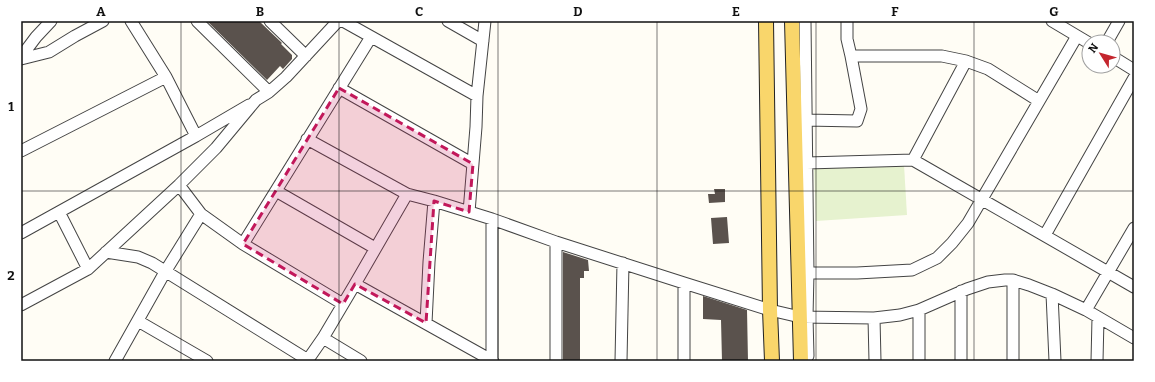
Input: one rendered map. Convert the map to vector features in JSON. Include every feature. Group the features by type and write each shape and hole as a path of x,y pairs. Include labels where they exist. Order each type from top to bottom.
{"main road":[{"path":"766,21 772,361"},
{"path":"792,21 803,317 801,361"}],"street":[{"path":"21,58 36,37 51,21"},
{"path":"21,58 49,52 103,21"},
{"path":"131,21 166,77 196,136"},
{"path":"197,21 270,92"},
{"path":"270,21 306,56"},
{"path":"21,233 196,136 270,92 338,21"},
{"path":"344,21 478,96"},
{"path":"448,21 483,41"},
{"path":"469,212 485,21"},
{"path":"805,21 808,273 803,317 808,361"},
{"path":"806,120 857,121 861,109 847,39 847,21"},
{"path":"1052,21 1081,38"},
{"path":"1112,34 1119,21"},
{"path":"808,273 857,273 912,270 937,258 952,243 982,200 1077,36"},
{"path":"243,244 371,37"},
{"path":"851,56 942,56 966,61 988,70 1039,101"},
{"path":"913,160 966,61"},
{"path":"1121,62 1134,70"},
{"path":"21,151 166,77"},
{"path":"1045,235 1134,78"},
{"path":"339,88 473,164"},
{"path":"21,305 88,269 216,148 256,100"},
{"path":"307,139 407,194 492,219 556,242 770,310 803,317 874,318 900,315 919,310 961,291 988,282 1013,280 1052,294 1086,310 1134,338"},
{"path":"807,163 913,160 1134,287"},
{"path":"179,184 201,214 243,244 343,304"},
{"path":"276,191 375,248"},
{"path":"106,252 138,257 152,263 308,360 323,338 407,194"},
{"path":"426,323 434,201"},
{"path":"59,212 88,269"},
{"path":"115,361 165,272 201,214"},
{"path":"355,284 492,361 492,219"},
{"path":"1086,310 1134,228"},
{"path":"556,242 556,361"},
{"path":"621,361 623,263"},
{"path":"1013,280 1013,361"},
{"path":"684,283 684,361"},
{"path":"961,291 962,361"},
{"path":"1052,294 1055,361"},
{"path":"919,310 919,361"},
{"path":"874,318 875,361"},
{"path":"1097,361 1098,318"},
{"path":"138,321 207,361"},
{"path":"323,338 360,361"}],"highlighted area":[{"path":"339,88 473,164 469,212 434,201 426,323 355,284 343,304 243,244"}],"green space":[{"path":"904,165 907,215 816,221 814,166"}],"building":[{"path":"207,21 259,21 282,43 281,44 292,55 292,59 283,69 280,66 267,80"},
{"path":"714,189 725,189 725,202 709,203 708,194 715,194"},
{"path":"727,217 729,243 713,244 711,218"},
{"path":"563,252 588,260 589,271 584,271 584,278 580,278 580,361 563,361"},
{"path":"703,296 747,310 748,361 722,361 721,320 703,319"}]}
